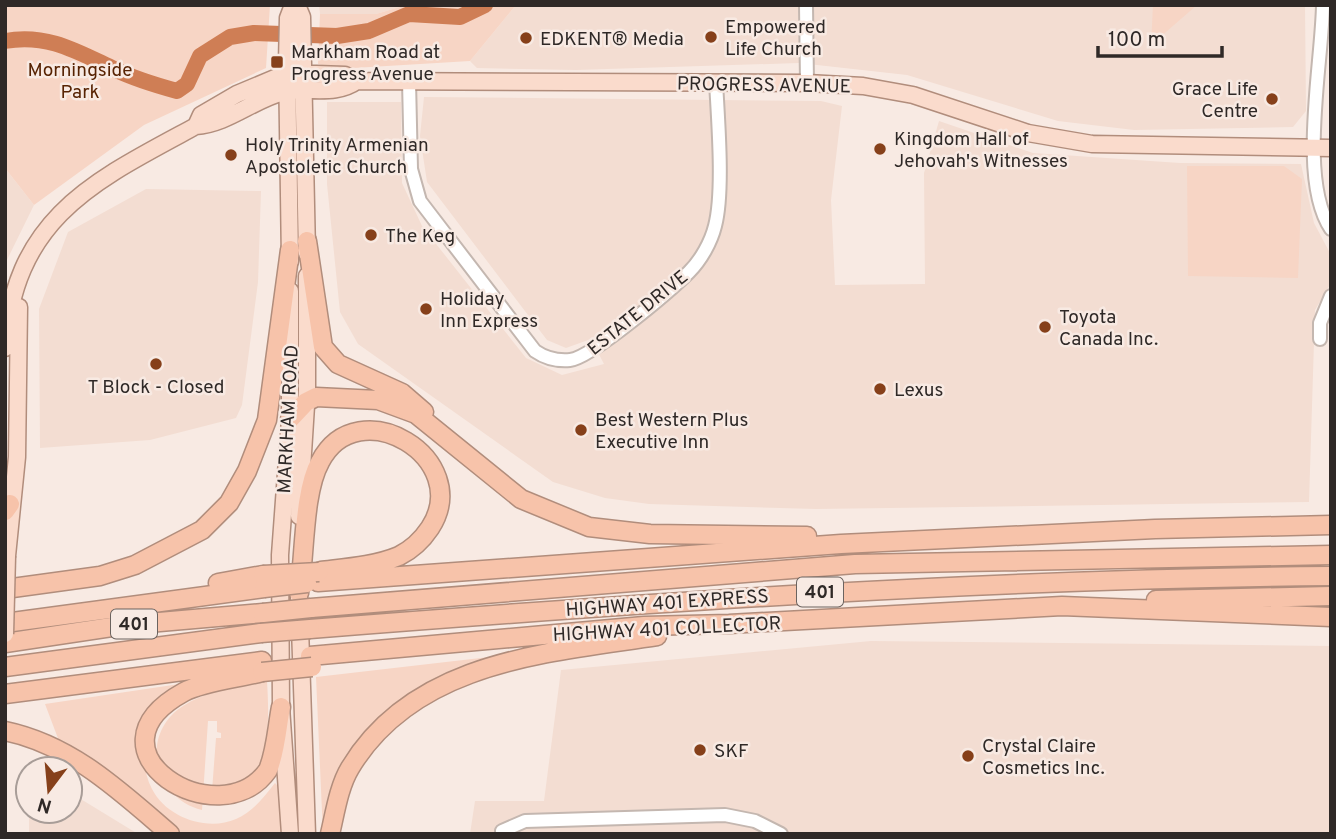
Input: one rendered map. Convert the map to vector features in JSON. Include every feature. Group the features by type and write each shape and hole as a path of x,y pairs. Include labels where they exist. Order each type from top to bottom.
{"highway":[{"path":"307,241 323,347 338,364 402,393 457,447"},
{"path":"5,589 100,576 135,565 202,530 229,503 247,471 267,420 290,250"},
{"path":"290,419 306,402 316,397 378,400 416,414 521,499 589,527 650,534 809,536 841,544"},
{"path":"299,593 311,482 326,452 359,431 383,431 411,441 432,465 440,493 436,519 421,542 399,555 318,577"},
{"name":"401","path":"5,623 152,602 264,582 318,577 841,544 1155,529 1331,525"},
{"name":"HIGHWAY 401 EXPRESS","path":"5,643 125,625 855,564 1331,555"},
{"name":"HIGHWAY 401 EXPRESS","path":"5,667 261,633 841,590 1146,578 1331,576"},
{"path":"1062,606 1190,597 1331,596"},
{"name":"HIGHWAY 401 COLLECTOR","path":"262,667 311,662 355,653 644,626 1062,606 1331,617"},
{"path":"330,834 349,770 367,743 390,718 456,678 528,656 729,624"},
{"path":"5,694 262,667"},
{"path":"172,803 157,787 148,768 145,747 148,731 158,716 186,691 262,667"},
{"path":"217,813 229,811 249,798 267,772 281,707"},
{"path":"5,731 28,736 70,754 119,790 170,834"}],"main road":[{"name":"MARKHAM ROAD","path":"290,834 281,707 281,555 290,419 295,5"},
{"name":"PROGRESS AVENUE","path":"5,348 28,260 43,233 63,210 105,176 197,126 209,125 295,82 344,90 357,81 716,82 863,86 913,95 1028,133 1091,144 1322,148"},
{"name":"MARKHAM ROAD","path":"295,82 307,241 306,402 299,528 307,834"},
{"name":"PROGRESS AVENUE","path":"8,508 17,457 11,393 14,310"},
{"name":"PROGRESS AVENUE","path":"5,467 8,508 5,634"}],"street":[{"path":"806,5 807,83"},
{"path":"1323,5 1319,201 1331,229"},
{"name":"ESTATE DRIVE","path":"409,81 411,169 420,201 535,351 544,357 569,360 587,354 608,340 690,271 701,256 715,225 718,201 716,82"},
{"path":"1320,339 1320,323 1331,296"},
{"path":"502,831 525,821 725,814 755,821 781,834"}],"shaded area":[{"path":"319,5 406,5 376,14 320,14"},
{"path":"516,5 1305,5 1306,111 1293,127 1134,130 1058,121 907,75 799,63 576,70 477,68 470,61"},
{"path":"424,97 821,101 842,106 831,200 835,285 925,284 924,173 939,121 1033,153 1180,163 1301,164 1314,223 1331,255 1331,283 1315,310 1309,502 816,509 649,504 605,498 553,482 358,344 340,312 327,184 327,102 401,102 402,183 422,226 526,358 562,375 604,364 591,339 566,348 547,340 427,182 420,136"},
{"path":"5,168 34,205 5,264"},
{"path":"146,189 261,191 258,282 242,405 236,418 150,440 40,448 39,309 68,232"},
{"path":"871,641 1331,646 1331,834 470,834 475,801 544,801 561,670"},
{"path":"84,801 138,834 29,834 29,825 84,825"}],"green space":[{"name":"Morningside Park","path":"5,5 270,5 266,68 144,125 34,205 5,168"},
{"path":"406,5 516,5 470,61 337,69 318,64 320,14 376,14"},
{"path":"1153,5 1197,5 1151,45"},
{"path":"1187,166 1284,166 1302,179 1298,278 1188,276"},
{"path":"498,656 501,658 364,739 323,834 316,677"},
{"path":"267,681 266,739 256,772 245,786 231,797 211,804 216,738 221,738 221,733 217,732 217,721 208,721 202,810 185,803 172,793 158,764 157,748 161,732 169,718 183,706 202,696"},
{"path":"193,682 143,742 146,772 152,789 158,799 177,814 200,823 213,824 225,823 248,812 275,783 278,786 281,834 178,834 84,755 59,741 45,704"}],"waterway":[{"path":"5,41 35,40 62,46 130,76 177,91 187,84 200,56 230,37 254,33 337,36 369,31 409,14 460,17 485,5"}],"place":[{"name":"Empowered Life Church","path":"711,37"},
{"name":"EDKENT® Media","path":"526,38"},
{"name":"Markham Road at Progress Avenue","path":"277,62"},
{"name":"Grace Life Centre","path":"1272,99"},
{"name":"Kingdom Hall of Jehovah's Witnesses","path":"880,149"},
{"name":"Holy Trinity Armenian Apostoletic Church","path":"231,155"},
{"name":"The Keg","path":"371,235"},
{"name":"Holiday Inn Express","path":"426,309"},
{"name":"Toyota Canada Inc.","path":"1045,327"},
{"name":"T Block - Closed","path":"156,364"},
{"name":"Lexus","path":"880,389"},
{"name":"Best Western Plus Executive Inn","path":"581,430"},
{"name":"SKF","path":"700,750"},
{"name":"Crystal Claire Cosmetics Inc.","path":"968,756"}]}
